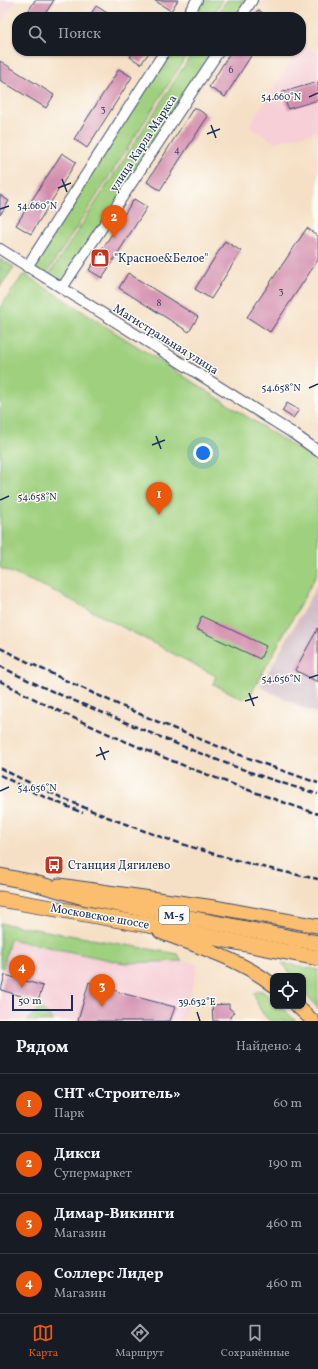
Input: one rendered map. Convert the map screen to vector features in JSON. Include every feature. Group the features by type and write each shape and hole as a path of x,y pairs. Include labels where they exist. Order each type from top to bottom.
{"highway":[{"name":"Московское шоссе","path":"0,876 31,882 87,898 318,943"},
{"name":"Московское шоссе","path":"0,899 136,923 318,958"}],"main road":[{"name":"Московское шоссе","path":"31,882 214,907 318,926"},
{"path":"136,923 194,944 240,965 270,983"}],"street":[{"path":"189,12 197,0"},
{"path":"244,12 252,0"},
{"path":"27,266 161,56"},
{"name":"улица Карла Маркса","path":"62,288 216,56"},
{"name":"Магистральная улица","path":"0,249 291,432 318,451"}],"shaded area":[{"path":"0,0 16,0 0,23"},
{"path":"306,46 318,54 318,132 274,142 249,126 295,56 306,56"},
{"path":"318,584 318,628 295,670 318,682 318,715 260,687"},
{"path":"10,939 124,963 182,961 198,964 183,1021 54,1021 40,1008 27,1021 0,1021 0,967 3,967"}],"green space":[{"path":"201,0 223,0 215,12 193,12"},
{"path":"227,0 247,0 239,12 219,12"},
{"path":"165,56 187,56 45,276 29,266"},
{"path":"191,56 211,56 62,287 47,278"},
{"path":"0,259 14,267 0,287"},
{"path":"24,274 318,462 318,572 251,694 243,699 213,684 216,676 50,589 0,568 0,307"},
{"path":"0,923 178,954 182,961 124,963 10,939 3,968 0,967"},
{"path":"282,963 318,970 318,1009 306,993 306,973 290,973"},
{"path":"261,990 270,998 270,1009 284,1009 296,1021 270,1021 264,1015 256,1001 254,993"},
{"path":"40,1007 54,1021 27,1021"}],"building":[{"path":"35,0 54,0 46,12 28,12"},
{"path":"154,0 178,0 171,11"},
{"path":"96,6 106,12 92,12"},
{"path":"131,56 147,56 141,64"},
{"path":"228,56 251,56 225,97 209,87"},
{"path":"0,61 54,95 46,108 0,80"},
{"path":"119,69 132,77 87,148 74,139"},
{"path":"318,82 318,100 288,109 283,92"},
{"path":"194,107 208,116 160,190 147,182"},
{"path":"62,153 76,162 31,234 16,225"},
{"path":"0,195 9,201 0,215"},
{"path":"134,199 147,207 102,278 89,270"},
{"path":"307,228 318,236 318,260 270,332 247,317"},
{"path":"225,241 241,251 211,299 195,289"},
{"path":"128,273 198,317 189,332 119,288"},
{"path":"287,403 299,410 293,418 282,411"},
{"path":"202,616 266,646 260,659 196,629"},
{"path":"318,628 318,682 295,670"},
{"path":"5,975 43,986 38,1001 1,990"},
{"path":"89,982 125,994 175,1007 170,1021 78,1021"},
{"path":"229,1004 229,1008 234,1012 230,1017 231,1021 213,1021 212,1005"}],"railway":[{"path":"0,648 77,686 196,738 318,783"},
{"path":"0,666 63,696 198,752 269,779 318,794"},
{"path":"0,681 77,720 156,754 237,786 318,814"},
{"path":"0,768 76,804 155,835 236,860 318,879"},
{"path":"0,775 33,792 83,813"}],"place":[{"name":"Дикси","path":"114,238"},
{"name":"\"Красное&Белое\"","path":"100,258"},
{"name":"СНТ «Строитель»","path":"159,515"},
{"name":"Станция Дягилево","path":"54,865"},
{"name":"Соллерс Лидер","path":"22,988"},
{"name":"Димар-Викинги","path":"102,1007"}]}
